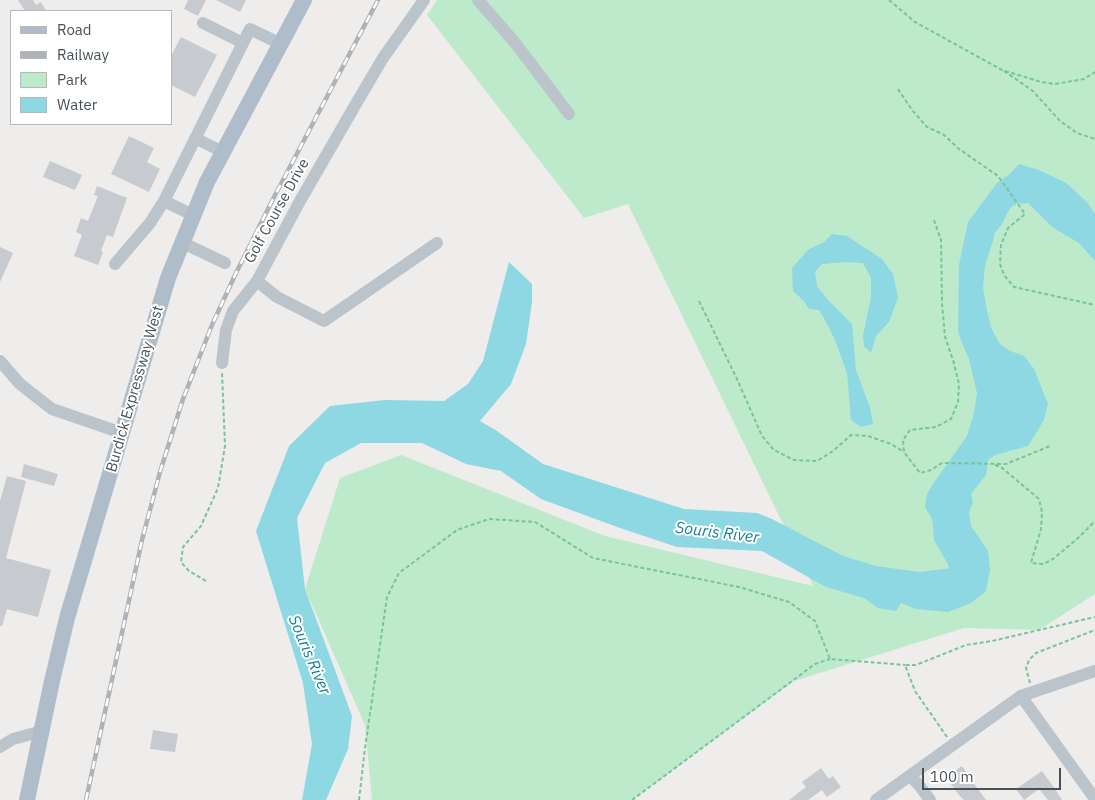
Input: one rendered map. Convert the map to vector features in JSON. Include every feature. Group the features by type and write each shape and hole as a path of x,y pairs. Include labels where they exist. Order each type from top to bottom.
{"main road":[{"name":"Burdick Expressway West","path":"28,800 67,618 156,316 181,242 223,152 304,0"}],"street":[{"name":"Golf Course Drive","path":"424,0 383,58 300,201 257,281 277,297 324,321 437,243"},
{"path":"478,0 516,44 569,114"},
{"path":"203,23 243,43"},
{"path":"115,264 150,223 164,200 250,29 281,44"},
{"path":"195,138 223,152"},
{"path":"164,200 193,215"},
{"path":"181,242 225,263"},
{"path":"222,363 226,330 230,318 233,311 257,281"},
{"path":"0,361 20,384 52,409 122,433"},
{"path":"876,800 1021,696 1095,671"},
{"path":"1021,696 1095,799"},
{"path":"0,748 13,739 42,731"},
{"path":"910,776 930,800"}],"path":[{"path":"890,0 915,22 1002,70 1033,91 1060,121 1077,133 1095,139"},
{"path":"1002,70 1041,82 1055,84 1084,79 1095,72"},
{"path":"898,89 912,110 927,127 944,135 959,149 998,176 1025,214 1008,228 1001,245 1000,264 1004,275 1014,287 1095,306"},
{"path":"904,452 903,440 910,430 936,427 952,419 958,402 959,384 945,337 942,303 942,240 934,220"},
{"path":"699,301 762,436 774,450 794,460 816,461 833,451 850,435 868,436 890,444 904,452 920,473 932,470 942,463 1006,464 1050,446"},
{"path":"206,581 189,570 181,562 183,547 201,526 218,488 225,446 222,363"},
{"path":"990,464 1000,466 1039,499 1042,512 1041,529 1031,563 1043,564 1052,559 1077,540 1095,521"},
{"path":"359,800 387,597 399,573 457,530 489,519 534,522 593,558 739,587 789,602 815,621 830,659"},
{"path":"632,800 815,664 830,659 916,665 966,645 992,641 1095,617"},
{"path":"1034,692 1026,675 1029,660 1036,653 1095,630"},
{"path":"905,665 915,691 952,745"}],"green space":[{"path":"437,0 1095,0 1095,594 1039,630 964,628 794,681 632,800 372,800 365,725 305,589 340,478 401,455 605,536 813,586 628,204 584,218 427,15"}],"water":[{"path":"1019,164 1039,170 1066,183 1087,202 1095,214 1095,261 1079,243 1052,227 1028,203 1019,204 1020,202 1010,208 1002,224 994,234 985,265 983,287 992,330 1000,344 1008,350 1024,356 1034,369 1048,404 1044,420 1028,446 995,455 988,460 986,475 971,494 973,502 969,512 971,526 988,551 990,570 986,591 971,603 948,612 916,609 901,603 896,611 878,608 864,598 826,587 762,551 677,547 541,499 501,471 466,464 422,443 361,443 325,463 297,518 305,589 352,716 348,749 326,800 302,800 312,744 303,683 256,531 289,446 330,406 385,400 444,401 468,384 483,361 509,262 532,284 532,302 526,344 511,384 480,421 543,464 684,509 757,513 843,556 876,566 920,572 951,568 948,547 925,507 927,494 967,436 974,413 977,393 969,359 958,331 959,265 968,222 997,183 1011,173"},
{"path":"832,234 847,236 882,259 893,274 898,298 889,322 876,336 871,353 864,346 863,336 871,297 871,278 863,263 822,264 815,272 817,286 852,324 856,370 870,408 873,424 861,427 851,420 847,373 835,340 824,318 819,310 809,309 804,301 793,291 792,268 809,249 824,242"}],"building":[{"path":"18,0 33,0 36,5 41,2 45,10 24,10"},
{"path":"188,0 206,0 198,16 184,9"},
{"path":"216,0 246,0 240,12"},
{"path":"181,37 217,55 195,97 172,86 172,54"},
{"path":"129,136 154,148 147,162 160,169 149,192 111,174"},
{"path":"50,161 82,175 75,190 43,177"},
{"path":"97,186 127,198 113,237 107,235 98,265 74,256 82,235 76,232 81,218 88,221 98,196 94,195"},
{"path":"0,247 13,253 0,282"},
{"path":"24,464 58,474 54,486 21,477"},
{"path":"7,476 26,481 6,558 51,570 38,617 7,609 2,626 0,626 0,501"},
{"path":"153,730 178,734 175,752 150,749"},
{"path":"962,766 986,800 964,800 946,777"},
{"path":"821,768 829,779 833,776 841,787 827,797 822,790 808,800 789,800 806,787 802,782"},
{"path":"1042,771 1062,800 1048,800 1039,789 1024,800 1016,789"}],"waterway":[{"name":"Souris River","path":"940,516 942,538 957,567"}],"railway":[{"path":"86,800 142,540 160,472 183,399 212,325 236,273 378,0"}]}
